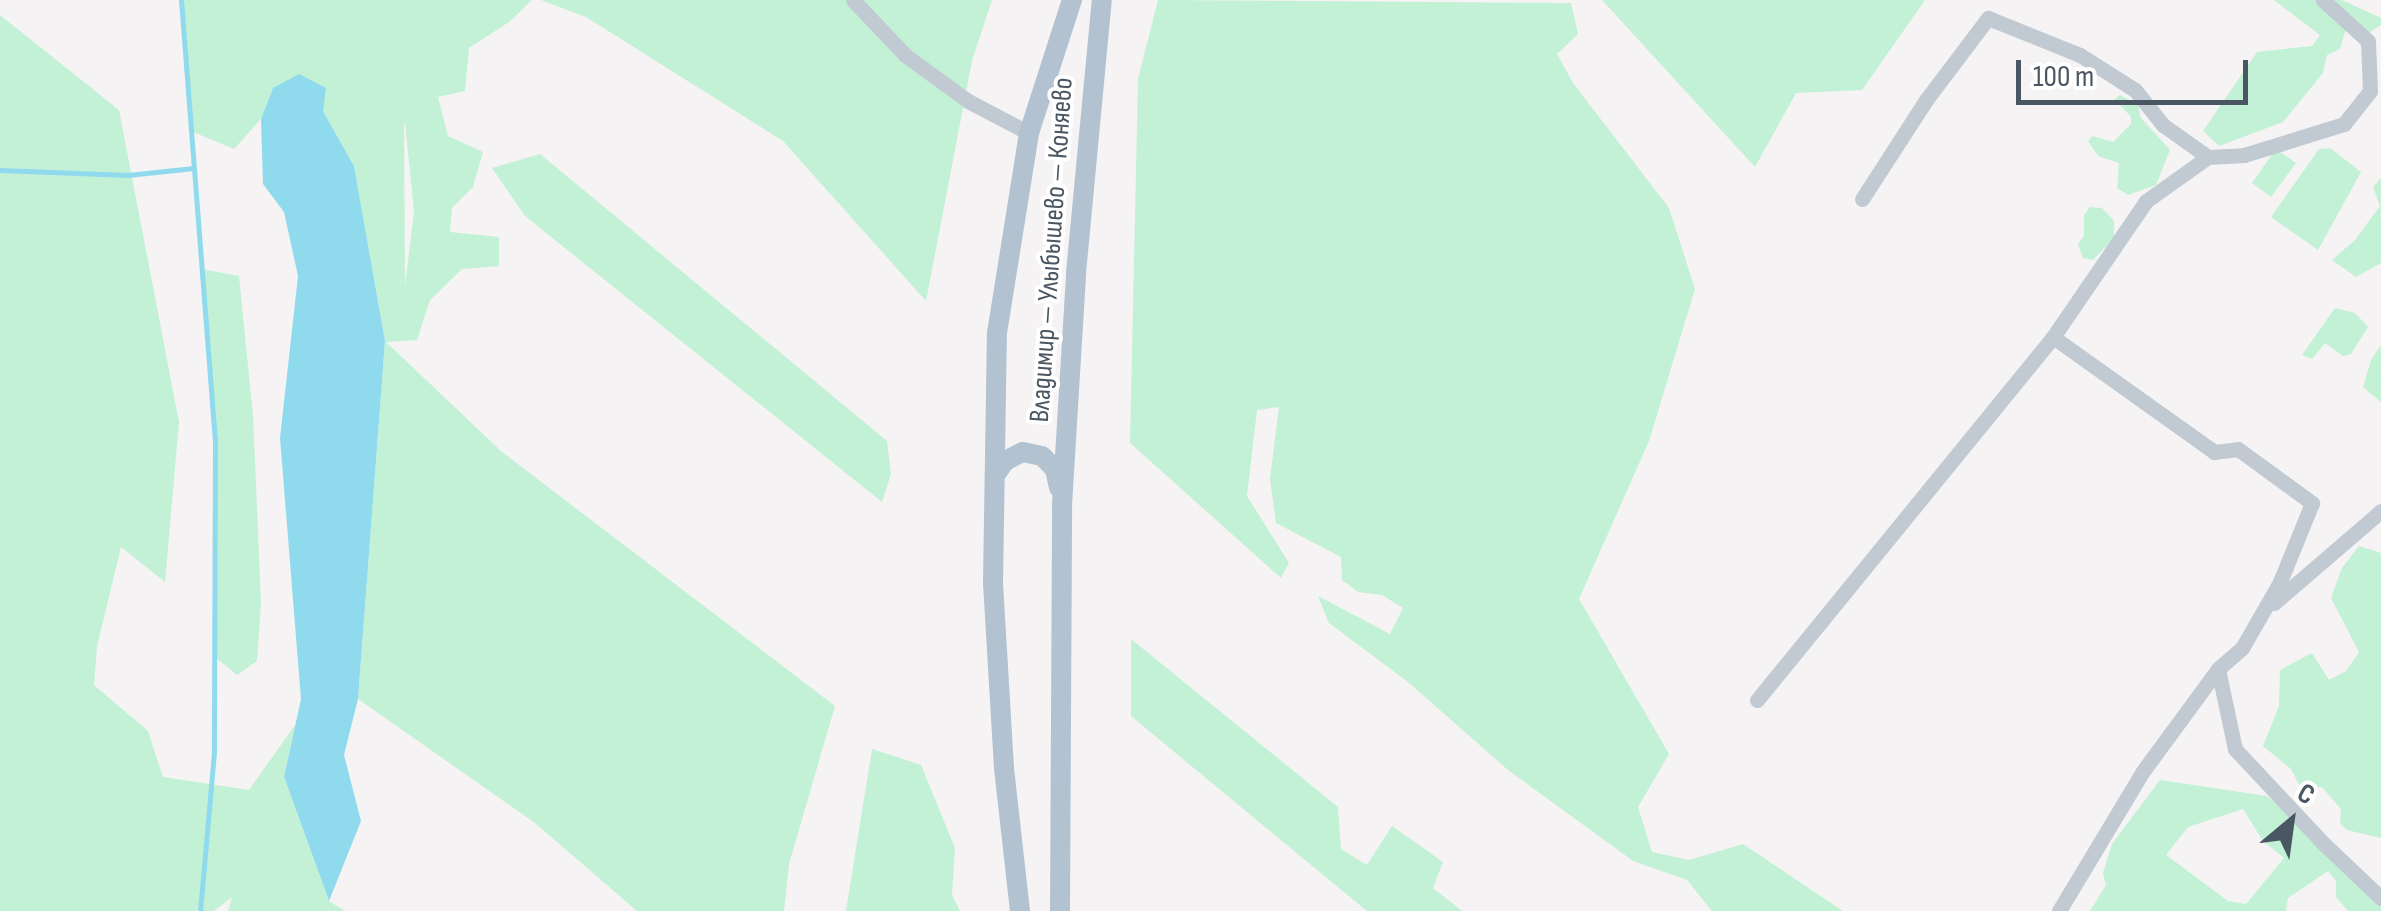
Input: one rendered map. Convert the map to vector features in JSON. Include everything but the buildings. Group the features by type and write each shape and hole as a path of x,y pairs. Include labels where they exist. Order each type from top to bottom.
{"main road":[{"name":"Владимир — Улыбышево — Коняево","path":"1020,911 1004,768 995,620 997,333 1029,133 1072,0"},
{"name":"Владимир — Улыбышево — Коняево","path":"1060,911 1062,505 1076,273 1102,0"},
{"name":"Владимир — Улыбышево — Коняево","path":"996,475 1006,461 1022,452 1042,456 1055,469 1062,505"}],"street":[{"path":"853,0 905,54 968,102 1029,133"},
{"path":"2323,0 2381,54"},
{"path":"1862,200 1926,100 1988,18 2080,55 2135,90 2162,124 2208,157"},
{"path":"1757,700 2053,337 2146,201 2208,157 2244,155 2344,124 2370,91 2368,41"},
{"path":"2053,337 2214,452 2238,449 2312,503 2263,612 2242,648 2218,669 2143,771 2059,911"},
{"path":"2263,612 2381,511"},
{"path":"2218,669 2235,749 2381,898"}],"green space":[{"path":"182,0 532,0 509,22 469,48 465,91 438,97 448,136 483,152 473,187 452,208 450,232 499,237 499,266 462,269 430,300 417,340 386,342 502,452 835,706 789,864 784,911 637,911 535,823 358,699 385,341 354,166 323,111 273,88 261,119 234,149 191,131","holes":["405,123 414,211 405,286"]},
{"path":"541,0 992,0 972,61 926,301 783,141 586,17"},
{"path":"1158,0 1571,3 1578,34 1557,54 1573,83 1669,208 1695,289 1649,441 1579,599 1669,754 1638,807 1652,852 1689,860 1743,844 1843,911 1712,911 1687,880 1633,861 1508,770 1408,682 1329,623 1318,596 1390,634 1403,608 1382,595 1358,592 1342,580 1341,557 1276,523 1270,479 1279,407 1257,410 1247,496 1289,563 1281,578 1130,443 1138,79"},
{"path":"1602,0 1925,0 1862,90 1796,93 1755,167"},
{"path":"2274,0 2342,0 2381,18 2381,25 2370,32 2346,29 2340,49 2327,55 2323,73 2283,122 2219,146 2203,131 2257,52 2312,46 2320,35"},
{"path":"0,15 119,110 179,422 165,582 121,547 97,646 94,685 148,731 163,777 249,790 295,725 284,778 329,901 345,911 228,911 232,897 214,911 0,911"},
{"path":"2120,95 2138,105 2141,118 2170,150 2156,185 2128,195 2117,188 2119,163 2098,156 2088,141 2092,136 2113,142 2131,124 2131,117 2115,99"},
{"path":"2330,148 2361,172 2318,250 2271,217 2319,149"},
{"path":"2276,149 2296,163 2271,197 2252,183"},
{"path":"540,154 887,441 891,474 882,502 525,216 492,168"},
{"path":"2381,178 2381,263 2356,277 2332,260 2355,240 2380,206 2373,187"},
{"path":"2090,207 2102,208 2114,221 2114,238 2093,260 2083,258 2078,244 2084,236 2084,215"},
{"path":"202,269 239,276 253,415 261,603 257,661 237,675 214,656 215,438"},
{"path":"2335,308 2355,313 2368,327 2351,354 2343,356 2325,343 2312,359 2302,355"},
{"path":"2381,345 2381,402 2363,387 2371,360"},
{"path":"2359,546 2381,553 2381,838 2347,830 2340,823 2341,809 2322,787 2302,790 2291,769 2263,746 2279,706 2280,670 2312,653 2329,680 2346,671 2359,652 2331,598 2342,568"},
{"path":"1131,639 1338,807 1341,849 1367,865 1392,826 1443,862 1433,888 1462,911 1367,911 1131,716"},
{"path":"872,749 921,765 955,848 952,895 960,911 846,911"},
{"path":"2160,780 2267,796 2381,890 2381,911 2348,911 2336,897 2336,881 2328,871 2288,898 2286,911 2090,911 2106,885 2103,873 2112,844","holes":["2243,809 2263,841 2284,858 2246,904 2228,901 2166,855 2188,827"]}],"water":[{"path":"299,74 326,88 323,111 354,166 385,341 358,699 344,755 361,821 329,901 284,777 301,699 280,438 298,276 284,212 263,184 261,119 273,88"}],"waterway":[{"path":"181,0 215,438 214,752 200,911"},
{"path":"0,170 128,175 194,168"}]}
